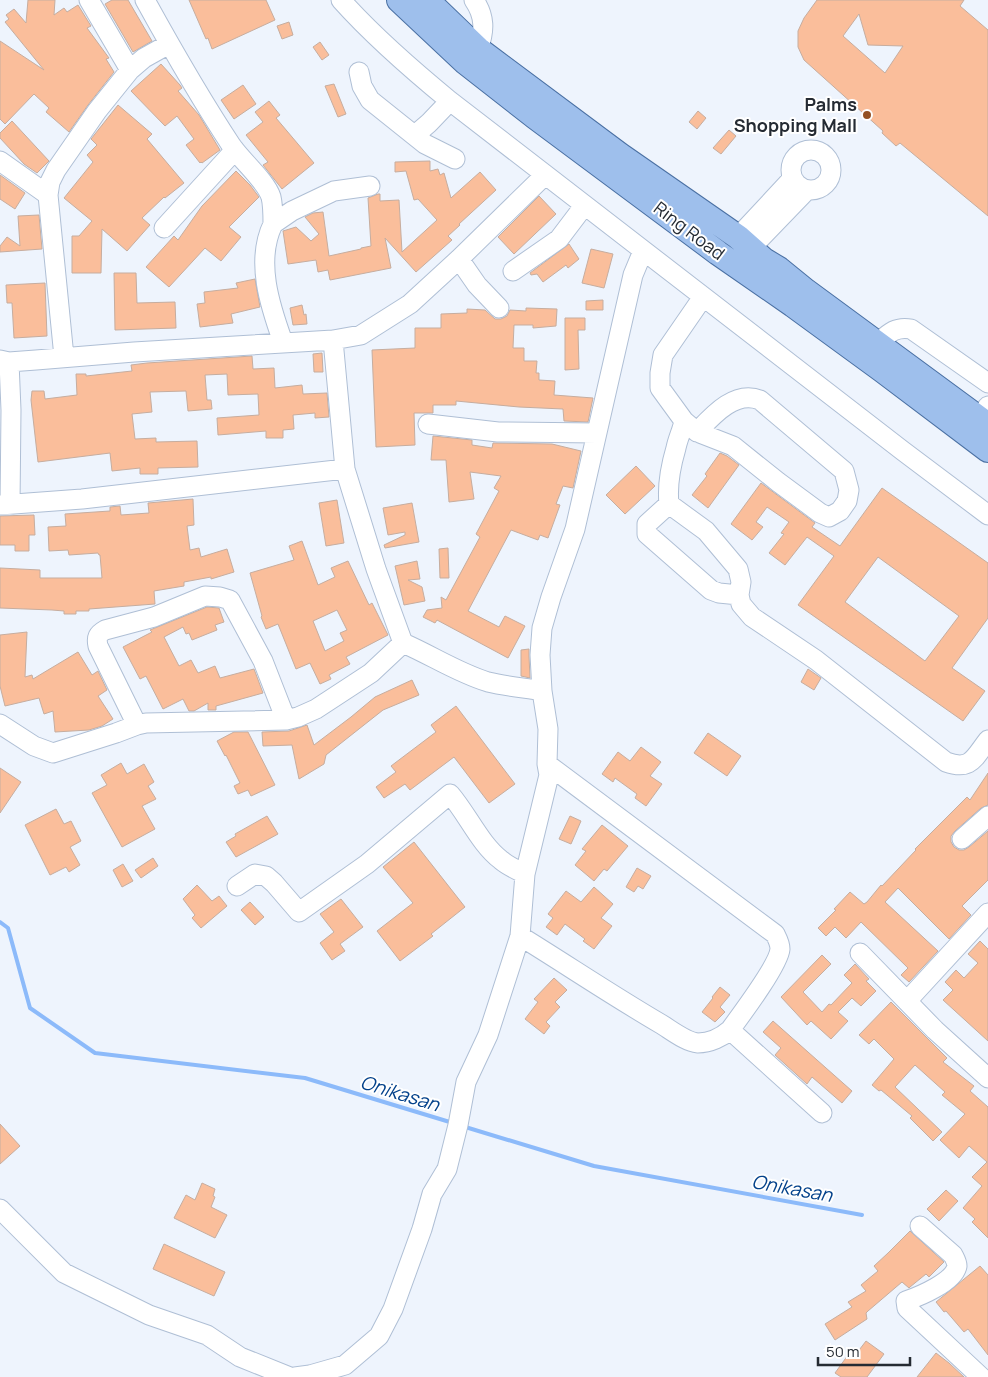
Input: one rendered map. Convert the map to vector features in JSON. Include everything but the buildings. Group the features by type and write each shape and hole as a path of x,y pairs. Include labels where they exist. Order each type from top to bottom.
{"main road":[{"name":"Ring Road","path":"399,0 465,62 534,116 718,253 882,370 988,450"},
{"name":"Ring Road","path":"427,0 478,49 620,155 745,243 764,260 878,344 985,417"}],"street":[{"path":"89,0 130,70"},
{"path":"144,0 198,94 235,150 271,196 273,224 265,250 266,282 274,316 283,342"},
{"path":"341,0 406,65 450,101 903,451 988,514"},
{"path":"474,0 484,18 482,38 478,49"},
{"path":"64,357 48,195 50,182 56,170 97,111 130,70 144,58 169,44"},
{"path":"359,72 362,86 370,100 436,151 455,159"},
{"path":"415,135 450,101"},
{"path":"164,228 235,150"},
{"path":"0,161 48,195"},
{"path":"345,469 82,499 5,505 11,410 4,361 333,340 362,335 410,304 545,175"},
{"path":"745,243 800,184"},
{"path":"273,224 292,211 334,191 370,186"},
{"path":"513,271 560,239 584,206"},
{"path":"295,1377 310,1375 345,1365 379,1336 390,1316 422,1229 432,1194 447,1169 466,1082 488,1035 520,936 525,874 549,775 547,764 548,729 542,690 540,655 542,628 575,529 633,275 643,251"},
{"path":"459,259 477,285 499,308"},
{"path":"703,297 663,355 660,388 690,426 733,446 778,482 829,518 840,511 847,501 849,490 844,472 760,400 743,397 735,400 711,417 690,426 682,430 676,448 668,491 669,504 706,531 738,569 741,582 739,595 741,604 752,616 816,660 946,762 962,766 968,764 988,740"},
{"path":"878,344 892,330 911,329 988,383"},
{"path":"333,340 345,469 376,569 402,643"},
{"path":"428,424 498,432 597,433"},
{"path":"669,504 647,524 647,534 711,590 739,595"},
{"path":"137,725 98,646 97,638 99,634 105,630 154,616 204,596 230,600 263,661 286,720"},
{"path":"402,643 426,652 452,667 488,682 542,690"},
{"path":"0,724 34,746 53,753 116,734 137,725 286,720 316,709 371,673 402,643"},
{"path":"520,936 639,1011 687,1039 698,1043 714,1040 730,1030 771,969 780,950 779,941 775,934 547,764"},
{"path":"237,886 256,874 266,876 299,912 367,864 450,794 489,848 501,861 525,874"},
{"path":"962,840 988,816"},
{"path":"907,1001 988,913"},
{"path":"860,953 941,1036 988,1078"},
{"path":"730,1030 822,1113"},
{"path":"0,1209 64,1273 149,1315 206,1335 240,1357 290,1377"},
{"path":"920,1226 953,1255 957,1267 950,1279 920,1296 906,1301 907,1308 981,1377"}],"waterway":[{"name":"Onikasan","path":"0,922 8,928 30,1008 95,1053 305,1078 453,1123"},
{"name":"Onikasan","path":"462,1126 594,1166 862,1215"}],"place":[{"name":"Palms Shopping Mall","path":"867,115"}]}
